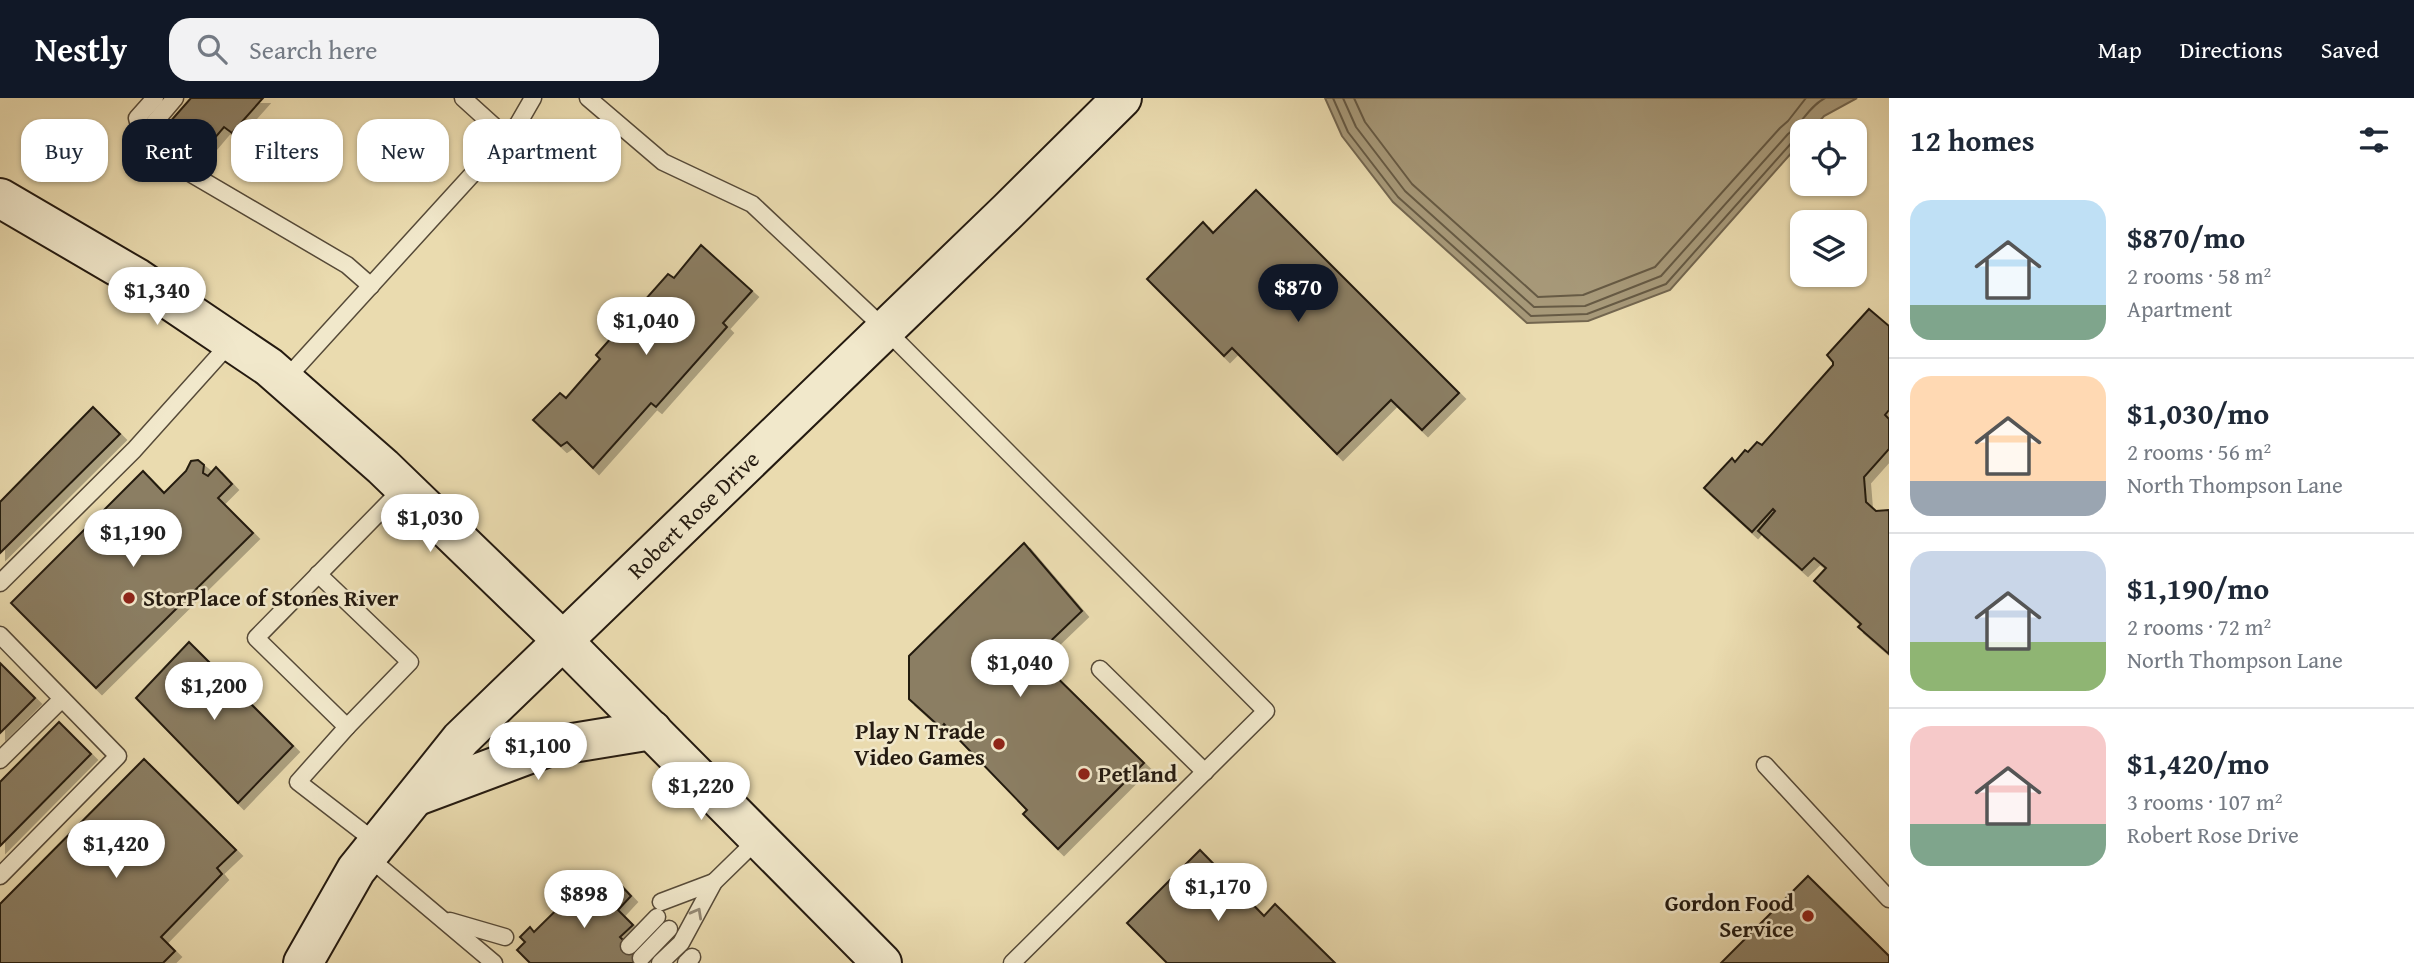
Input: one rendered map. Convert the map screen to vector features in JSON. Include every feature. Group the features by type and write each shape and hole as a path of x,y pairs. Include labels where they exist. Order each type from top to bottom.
{"main road":[{"name":"Robert Rose Drive","path":"303,963 356,870 461,739 1122,98"},
{"path":"0,198 137,278 284,381 404,487 562,640 882,963"},
{"path":"415,797 548,747 652,730"}],"lane":[{"path":"137,119 155,98"},
{"path":"157,119 175,98"},
{"path":"463,98 487,119"},
{"path":"521,119 533,98"},
{"path":"588,98 663,162 752,204 885,329 1266,710 1012,963"},
{"path":"205,182 347,265 370,286"},
{"path":"284,381 464,182"},
{"path":"0,583 134,450 231,342"},
{"path":"347,727 256,638 404,487"},
{"path":"318,574 410,662 298,782 494,963"},
{"path":"0,635 118,755 0,876"},
{"path":"1100,669 1205,772"},
{"path":"0,760 62,699"},
{"path":"1765,765 1889,899"},
{"path":"660,963 681,943 714,883 758,839"},
{"path":"629,946 659,910 714,883"},
{"path":"446,920 505,937"},
{"path":"641,958 669,929"}],"water":[{"path":"1325,98 1857,98 1821,119 1790,119 1790,155 1670,290 1588,321 1527,323 1393,202 1342,136"}],"building":[{"path":"191,98 263,98 244,119 231,119 231,132 224,127 217,135 217,119 173,119"},
{"path":"1256,190 1459,393 1422,430 1391,400 1337,454 1232,348 1224,356 1147,279 1203,222 1213,233"},
{"path":"701,245 752,291 723,323 727,327 656,407 651,403 593,468 567,442 561,446 533,420 560,393 566,398 600,359 596,355 668,274 674,278"},
{"path":"1869,309 1889,326 1889,410 1885,415 1889,419 1889,449 1864,477 1866,502 1876,511 1889,510 1889,654 1858,627 1861,624 1814,581 1826,568 1814,558 1802,570 1758,531 1775,511 1773,509 1752,532 1704,488 1732,458 1735,462 1745,450 1748,452 1757,442 1762,445 1833,365 1827,355"},
{"path":"93,407 120,434 0,553 0,502"},
{"path":"198,460 204,465 203,473 208,476 216,467 232,484 218,498 253,533 96,688 11,603 143,471 164,493 186,471 191,461"},
{"path":"1024,543 1082,611 1035,656 1144,763 1058,849 1023,814 1027,810 944,724 941,728 909,699 909,656"},
{"path":"189,642 293,746 238,803 136,698"},
{"path":"0,663 35,698 0,733"},
{"path":"59,722 91,754 0,846 0,782"},
{"path":"144,759 236,850 217,868 222,874 161,937 175,951 163,963 0,963 0,904"},
{"path":"1200,850 1264,916 1275,904 1335,963 1167,963 1127,923"},
{"path":"591,876 605,889 615,879 631,896 618,910 633,925 620,937 646,963 530,963 517,950 525,942 520,937 530,927 534,932"},
{"name":"Gordon Food Service","path":"1808,876 1889,956 1889,963 1721,963"}],"place":[{"name":"StorPlace of Stones River","path":"129,598"},
{"name":"Play N Trade Video Games","path":"999,744"},
{"name":"Petland","path":"1084,774"},
{"name":"Gordon Food Service","path":"1808,916"}]}
